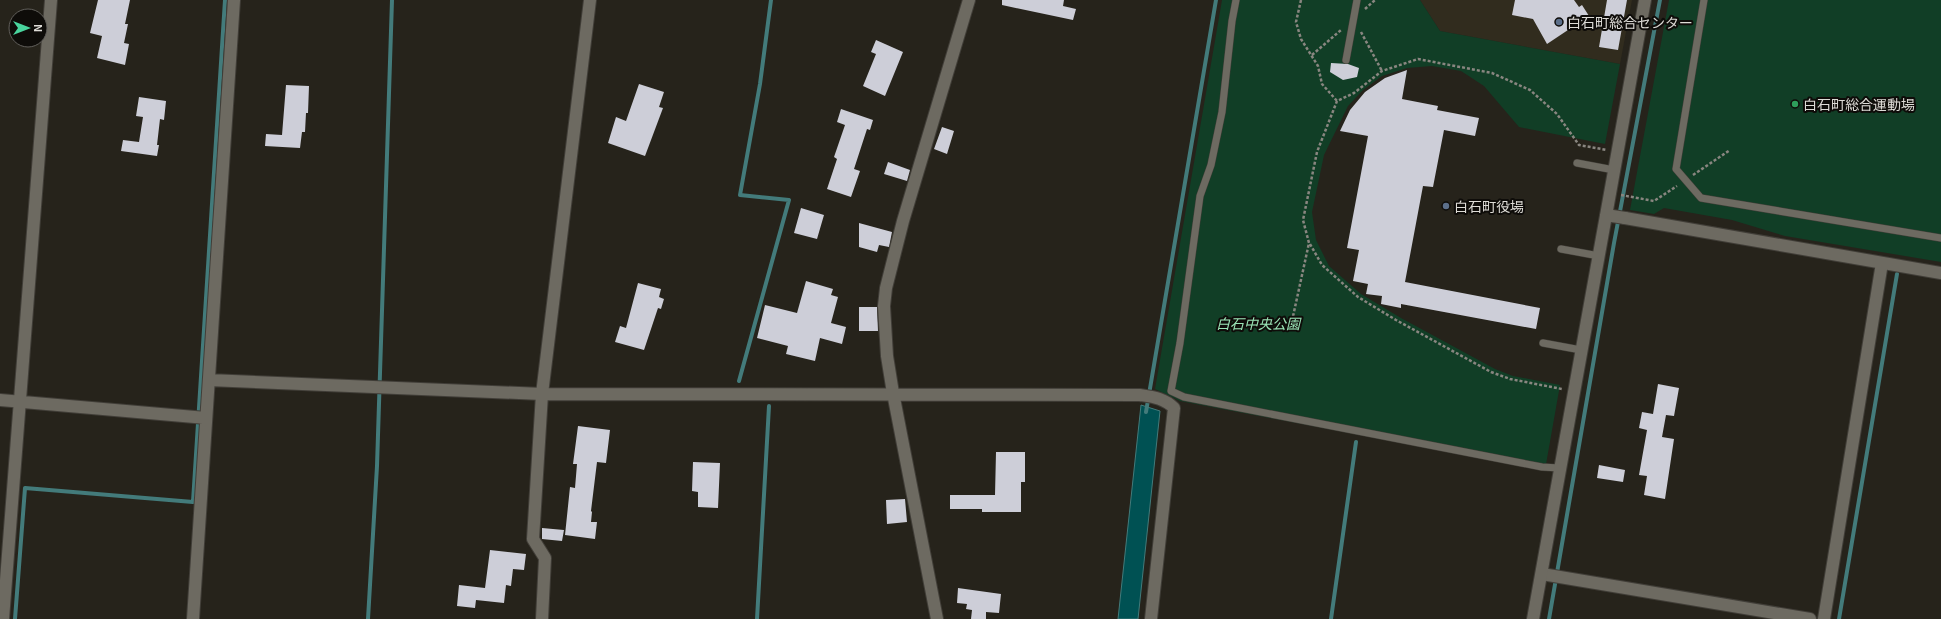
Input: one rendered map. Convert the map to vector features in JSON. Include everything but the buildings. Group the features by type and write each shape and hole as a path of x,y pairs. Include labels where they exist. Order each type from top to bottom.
{"street":[{"path":"4,619 51,0"},
{"path":"193,619 200,417 209,380 234,0"},
{"path":"542,619 545,558 533,539 542,394 590,0"},
{"path":"936,619 892,394 887,356 884,306 886,288 903,221 969,0"},
{"path":"1533,619 1553,576 1559,468 1598,256 1615,216 1614,170 1645,0"},
{"path":"1615,216 1941,273"},
{"path":"1824,619 1882,263"},
{"path":"209,380 542,394 1140,395 1156,397 1167,401 1174,408 1151,619"},
{"path":"0,400 200,417"},
{"path":"1553,576 1810,619"}],"lane":[{"path":"1236,0 1232,22 1222,112 1211,164 1200,196 1180,343 1171,390 1184,397 1542,467 1559,468"},
{"path":"1346,60 1357,0"},
{"path":"1704,0 1676,169 1701,198 1941,238"},
{"path":"1577,163 1614,170"},
{"path":"1561,249 1598,256"},
{"path":"1543,343 1581,350"}],"path":[{"path":"1301,0 1296,22 1301,40 1318,66 1322,84 1337,101"},
{"path":"1354,18 1382,71"},
{"path":"1563,389 1510,379 1491,372 1396,320 1353,293 1322,265 1309,243 1303,220 1307,197 1316,152 1337,101 1354,93 1382,71 1418,59 1492,73 1530,90 1557,114 1579,145 1607,150"},
{"path":"1292,321 1309,243"}],"shaded area":[{"path":"1420,0 1632,0 1620,64 1440,31"}],"green space":[{"name":"白石中央公園","path":"1222,0 1420,0 1440,31 1620,64 1605,144 1519,127 1484,86 1461,71 1432,66 1407,68 1382,76 1363,90 1348,106 1324,155 1312,212 1316,240 1329,266 1361,294 1401,318 1495,369 1513,376 1560,385 1545,470 1180,401 1155,389"},
{"name":"白石町総合運動場","path":"1669,0 1941,0 1941,262 1785,236 1732,220 1664,208 1654,214 1630,210"}],"water":[{"path":"1141,405 1160,411 1138,619 1118,619"}],"waterway":[{"path":"15,619 25,488 193,502 225,0"},
{"path":"368,619 377,466 392,0"},
{"path":"739,381 789,200 740,195 760,84 771,0"},
{"path":"1146,412 1216,0"},
{"path":"1549,619 1614,243 1660,0"},
{"path":"1839,619 1897,274"},
{"path":"757,619 769,406"},
{"path":"1331,619 1356,442"}],"place":[{"name":"白石町総合センター","path":"1559,22"},
{"name":"白石町総合運動場","path":"1795,104"},
{"name":"白石町役場","path":"1446,206"}]}
